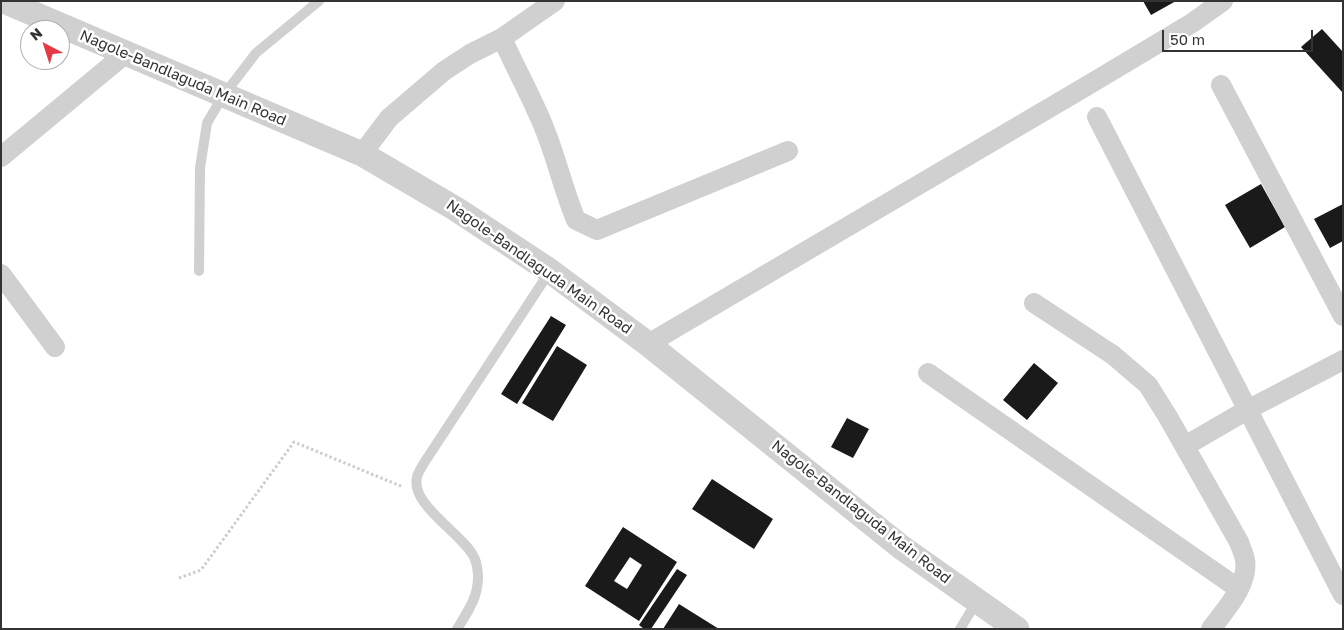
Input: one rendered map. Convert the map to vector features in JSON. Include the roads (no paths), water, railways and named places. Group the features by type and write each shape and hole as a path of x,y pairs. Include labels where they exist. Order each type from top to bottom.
{"street":[{"name":"Nagole-Bandlaguda Main Road","path":"4,1 362,154 456,209 550,272 648,344 900,547 1017,629"},
{"path":"362,154 389,118 444,71 470,54 502,38 555,1"},
{"path":"648,344 1192,23 1223,1"},
{"path":"502,38 543,124 576,220 597,230 788,151"},
{"path":"1,157 125,54"},
{"path":"1221,86 1343,316"},
{"path":"1098,116 1343,595"},
{"path":"1,274 55,347"},
{"path":"1034,303 1113,355 1136,373 1148,386 1239,542 1245,559 1246,571 1239,589 1211,629"},
{"path":"1184,446 1343,360"},
{"path":"928,373 1239,589"}],"lane":[{"path":"199,270 200,168 207,123 223,96 256,53 319,1"},
{"path":"457,629 465,617 477,589 478,573 474,557 453,531 426,505 419,494 417,478 424,463 550,272"},
{"path":"960,629 977,601"}]}
